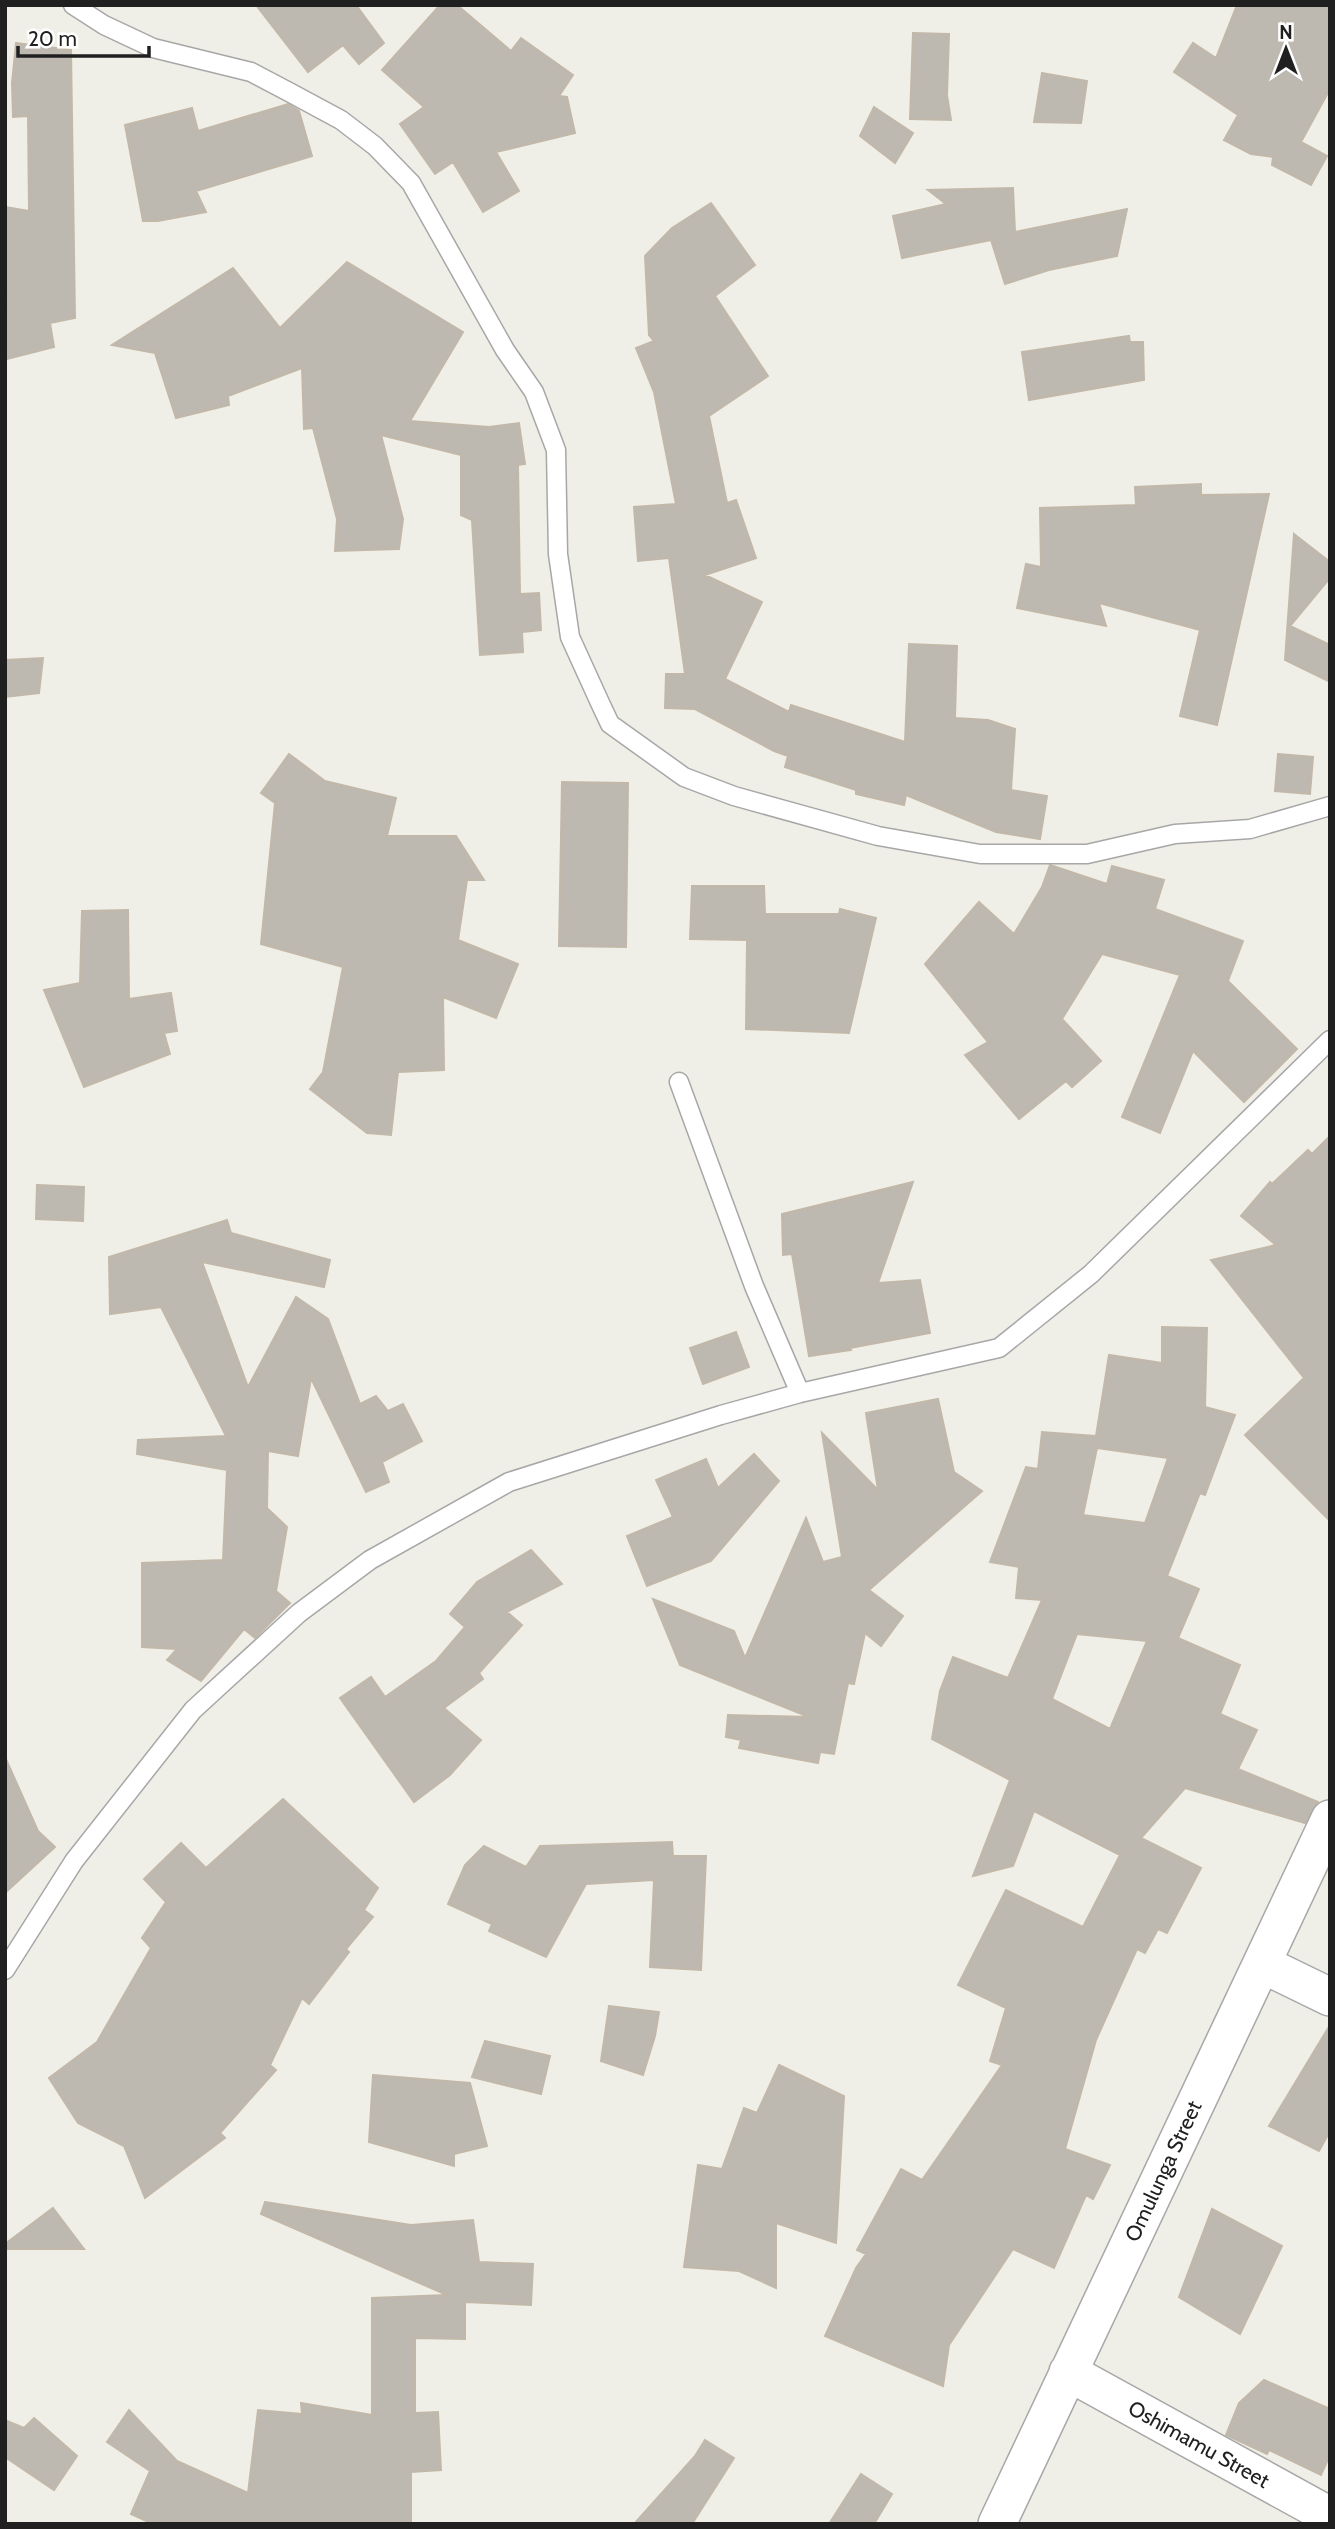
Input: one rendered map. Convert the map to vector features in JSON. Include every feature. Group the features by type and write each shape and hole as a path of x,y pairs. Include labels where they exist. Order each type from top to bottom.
{"street":[{"name":"Omulunga Street","path":"998,2524 1330,1819"},
{"path":"1262,1964 1330,1997"},
{"name":"Oshimamu Street","path":"1068,2372 1330,2515"}],"lane":[{"path":"73,5 152,48 251,72 341,120 375,146 411,183 505,350 534,392 556,450 558,554 570,637 601,705 610,724 684,777 734,796 866,833 979,855 1087,855 1175,834 1250,829 1330,806"},
{"path":"5,1970 74,1861 193,1710 299,1612 370,1560 509,1482 800,1393 999,1348 1091,1274 1330,1040"},
{"path":"679,1082 754,1286 800,1393"}],"building":[{"path":"256,5 356,5 384,43 359,64 343,45 308,72"},
{"path":"440,5 457,5 511,51 521,38 573,75 559,96 567,97 575,133 496,152 519,191 483,212 453,162 435,174 400,124 424,107 382,70"},
{"path":"1237,5 1330,5 1330,89 1301,142 1327,156 1311,185 1272,165 1273,157 1251,154 1224,140 1238,115 1174,72 1193,43 1216,58"},
{"path":"913,33 949,34 947,95 951,120 910,119"},
{"path":"16,43 71,50 75,318 50,323 54,347 7,359 5,207 29,211 28,116 13,117 12,83"},
{"path":"1042,73 1087,81 1081,123 1034,122"},
{"path":"288,104 299,111 312,156 196,191 206,212 158,221 143,221 125,125 192,108 198,131"},
{"path":"874,107 913,133 895,163 860,136"},
{"path":"1013,188 1015,232 1127,209 1117,256 1049,270 1005,284 991,240 902,258 893,216 946,204 928,190"},
{"path":"711,203 755,265 715,296 768,376 709,416 727,503 736,500 756,558 705,575 762,602 725,679 789,712 791,705 905,742 909,644 957,646 955,718 988,720 1015,729 1011,790 1047,796 1040,839 996,832 906,795 904,805 856,794 856,790 785,767 788,756 695,709 665,708 666,674 685,674 669,558 638,561 634,507 676,504 654,392 636,348 654,341 649,335 645,256 672,228"},
{"path":"347,262 463,332 410,421 489,427 519,423 525,464 518,465 520,594 539,593 541,630 522,632 523,652 480,655 472,520 461,515 461,455 381,435 403,519 399,549 335,551 337,519 313,428 304,429 302,368 228,396 229,405 176,418 155,353 112,345 233,268 280,328"},
{"path":"1129,336 1130,342 1143,342 1144,380 1029,400 1022,352"},
{"path":"1201,484 1201,495 1269,494 1217,725 1180,716 1200,630 1099,603 1106,626 1017,608 1026,564 1041,567 1040,508 1136,505 1135,487"},
{"path":"1294,534 1330,562 1330,578 1290,626 1330,645 1330,682 1285,660"},
{"path":"43,658 39,693 5,697 5,660"},
{"path":"289,754 325,781 396,798 387,836 456,836 484,880 467,880 458,940 518,964 496,1018 443,997 444,1070 398,1072 391,1135 367,1133 310,1089 323,1072 343,967 261,944 275,803 261,793"},
{"path":"1278,754 1313,757 1310,794 1275,791"},
{"path":"562,782 628,783 626,947 559,946"},
{"path":"1050,865 1107,884 1112,866 1164,880 1155,909 1243,941 1228,981 1297,1049 1244,1102 1193,1051 1160,1133 1122,1117 1180,975 1102,954 1062,1019 1101,1061 1072,1087 1066,1081 1019,1119 965,1055 988,1042 925,964 979,902 1014,934 1042,887"},
{"path":"692,886 764,886 765,914 839,914 840,909 876,918 849,1033 746,1029 747,940 690,939"},
{"path":"128,910 129,999 171,993 177,1031 164,1033 170,1054 84,1087 44,990 80,983 82,911"},
{"path":"1330,1136 1330,1521 1245,1435 1304,1378 1211,1260 1276,1245 1241,1216 1270,1182 1272,1184 1308,1150 1312,1154"},
{"path":"913,1182 878,1283 920,1280 930,1333 809,1356 792,1254 783,1255 782,1214"},
{"path":"37,1185 84,1187 83,1221 36,1219"},
{"path":"227,1220 231,1233 330,1260 324,1287 202,1262 248,1387 296,1297 328,1319 360,1404 376,1396 388,1411 403,1404 422,1441 382,1462 389,1482 366,1492 311,1378 298,1456 268,1451 267,1508 287,1527 276,1591 290,1603 255,1638 244,1629 201,1681 167,1660 177,1649 142,1647 142,1563 223,1560 227,1470 137,1454 138,1440 226,1436 161,1307 110,1314 109,1257"},
{"path":"1162,1327 1207,1328 1205,1407 1235,1415 1205,1495 1200,1493 1167,1576 1199,1589 1178,1638 1240,1665 1220,1714 1257,1730 1238,1769 1318,1802 1305,1823 1185,1788 1141,1838 1201,1868 1167,1933 1158,1929 1145,1953 1137,1949 1096,2040 1065,2149 1110,2165 1093,2199 1086,2195 1054,2268 1013,2249 949,2345 943,2386 825,2336 856,2268 866,2254 857,2250 901,2169 922,2180 1002,2065 990,2061 1006,2008 958,1985 1006,1890 1083,1927 1120,1855 1034,1811 1013,1866 973,1876 1010,1780 932,1739 940,1691 953,1657 1008,1678 1042,1600 1016,1598 1019,1567 990,1562 1026,1467 1038,1469 1042,1432 1096,1436 1109,1355 1162,1363","holes":["1097,1448 1168,1458 1145,1523 1083,1515","1077,1634 1147,1641 1110,1729 1052,1699"]},
{"path":"736,1332 749,1367 703,1384 690,1348"},
{"path":"938,1399 954,1472 982,1491 869,1590 903,1616 881,1646 865,1633 854,1684 848,1683 834,1754 820,1752 818,1763 739,1748 741,1740 726,1737 728,1715 809,1717 680,1665 653,1599 734,1631 745,1658 806,1518 823,1562 842,1557 822,1433 878,1490 866,1413"},
{"path":"754,1454 779,1481 711,1561 647,1586 627,1536 673,1517 656,1480 706,1459 718,1488"},
{"path":"531,1550 562,1584 507,1612 522,1625 479,1673 483,1679 444,1708 481,1740 450,1775 414,1802 340,1698 371,1677 385,1697 436,1661 465,1627 450,1614 477,1582"},
{"path":"5,1757 38,1831 55,1847 5,1893"},
{"path":"283,1799 378,1888 364,1910 373,1917 346,1949 349,1952 309,2004 302,1998 270,2065 276,2070 220,2133 225,2138 145,2198 124,2146 78,2123 49,2078 97,2042 151,1948 142,1938 166,1902 144,1879 181,1843 206,1868"},
{"path":"672,1842 673,1856 706,1856 701,1970 650,1967 654,1880 586,1884 546,1957 489,1931 492,1924 448,1904 465,1865 484,1846 526,1867 540,1846"},
{"path":"609,2006 659,2012 643,2075 601,2061"},
{"path":"1330,2025 1330,2131 1319,2151 1269,2126"},
{"path":"485,2041 550,2056 541,2094 472,2077"},
{"path":"779,2065 844,2096 836,2243 776,2223 776,2288 739,2271 684,2267 698,2165 722,2169 744,2108 757,2113"},
{"path":"373,2075 470,2083 487,2146 454,2154 454,2166 369,2142"},
{"path":"265,2202 411,2225 473,2220 479,2262 533,2264 531,2305 465,2302 465,2339 415,2338 415,2413 438,2412 441,2470 411,2472 411,2524 153,2524 131,2514 150,2471 107,2442 129,2410 177,2461 248,2493 258,2410 302,2414 301,2403 372,2415 372,2298 447,2295 261,2214"},
{"path":"53,2208 84,2249 5,2249 5,2244"},
{"path":"1212,2209 1282,2246 1240,2334 1179,2297"},
{"path":"1264,2380 1330,2409 1330,2455 1321,2475 1269,2450 1267,2454 1226,2435 1239,2403"},
{"path":"34,2418 77,2456 54,2490 5,2457 5,2420 24,2428"},
{"path":"705,2440 734,2458 692,2524 634,2524 695,2456"},
{"path":"861,2474 892,2494 874,2524 829,2524"}]}
